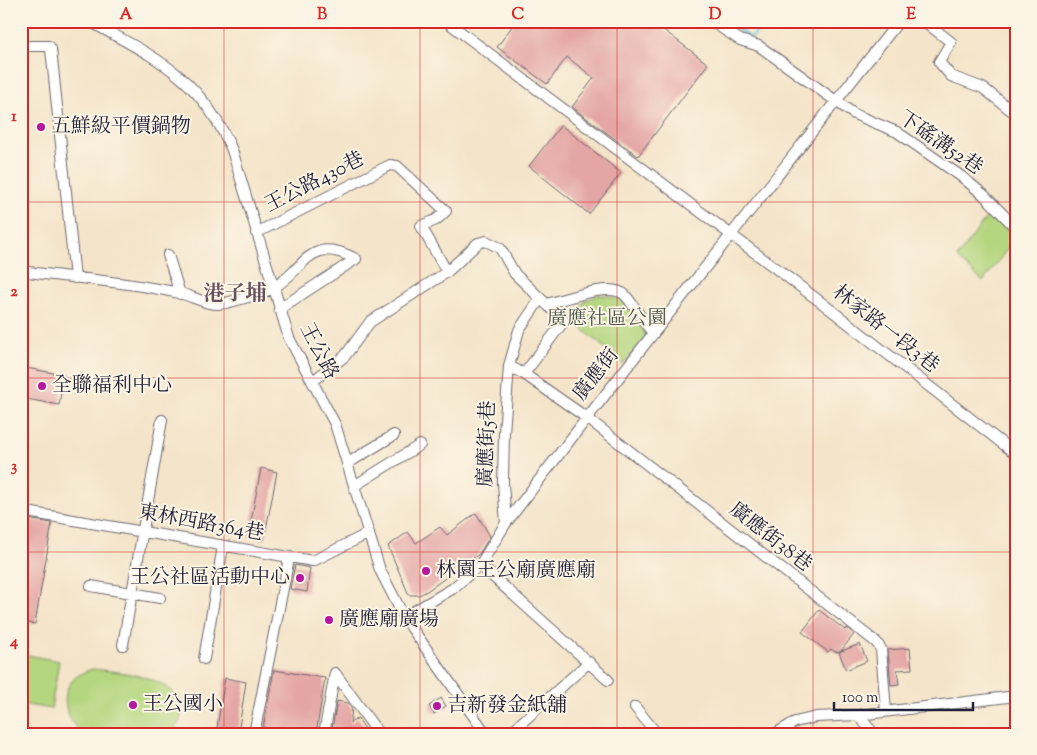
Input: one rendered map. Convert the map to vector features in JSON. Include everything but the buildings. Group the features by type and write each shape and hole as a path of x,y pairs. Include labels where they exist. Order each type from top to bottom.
{"street":[{"name":"王公路","path":"89,21 173,69 209,106 232,150 289,338 335,424 380,570 404,617 486,734"},
{"name":"林家路一段3巷","path":"446,21 732,235 1016,454"},
{"name":"下磘溝52巷","path":"710,21 740,40 759,46 854,114 897,132 962,177 984,195 1016,228"},
{"name":"廣應街","path":"404,617 452,589 480,565 506,523 898,21"},
{"path":"924,21 952,42 939,62 950,76 983,88 1016,114"},
{"path":"21,46 48,46 51,49 75,278"},
{"name":"王公路430巷","path":"256,233 390,165 397,166 446,211 436,220 421,226 447,272"},
{"path":"313,381 345,356 370,322 447,272 478,243 486,241 500,248 515,274 564,321 524,374"},
{"path":"21,271 180,294 211,305 227,303 273,288 318,250 344,253 356,259 279,309"},
{"path":"168,255 180,294"},
{"path":"543,301 598,290 613,289 623,294 653,333"},
{"name":"廣應街5巷","path":"506,523 503,483 504,434 509,366 519,330 543,301"},
{"name":"廣應街38巷","path":"509,366 524,374 587,418 876,642 881,649 886,711"},
{"path":"123,645 162,420"},
{"path":"348,463 394,435"},
{"path":"354,486 420,445"},
{"name":"東林西路364巷","path":"21,511 313,561 369,533"},
{"path":"204,659 223,546"},
{"path":"254,734 289,558"},
{"path":"480,565 608,680"},
{"path":"90,586 160,598"},
{"path":"509,734 589,662"},
{"path":"324,734 335,673 379,734"},
{"path":"775,734 786,726 804,719 858,715 1016,696"},
{"path":"635,707 657,734"},
{"path":"858,715 874,734"}],"green space":[{"path":"989,214 1016,237 983,282 957,258"},
{"name":"廣應社區公園","path":"598,295 616,298 623,302 638,320 646,337 623,364 571,319 585,301"},
{"path":"22,654 59,661 51,709 21,704"},
{"path":"92,669 144,677 168,688 176,696 182,710 180,721 176,728 171,734 127,735 93,734 80,730 69,717 65,699 67,689 72,681"}],"waterway":[{"path":"725,21 750,37 754,36 761,21"}],"place":[{"name":"五鮮級平價鍋物","path":"41,127"},
{"name":"全聯福利中心","path":"42,386"},
{"name":"林園王公廟廣應廟","path":"426,571"},
{"name":"王公社區活動中心","path":"300,578"},
{"name":"廣應廟廣場","path":"329,620"},
{"name":"王公國小","path":"133,705"},
{"name":"吉新發金紙舖","path":"437,706"}],"district":[{"name":"港子埔","path":"235,295"}]}
